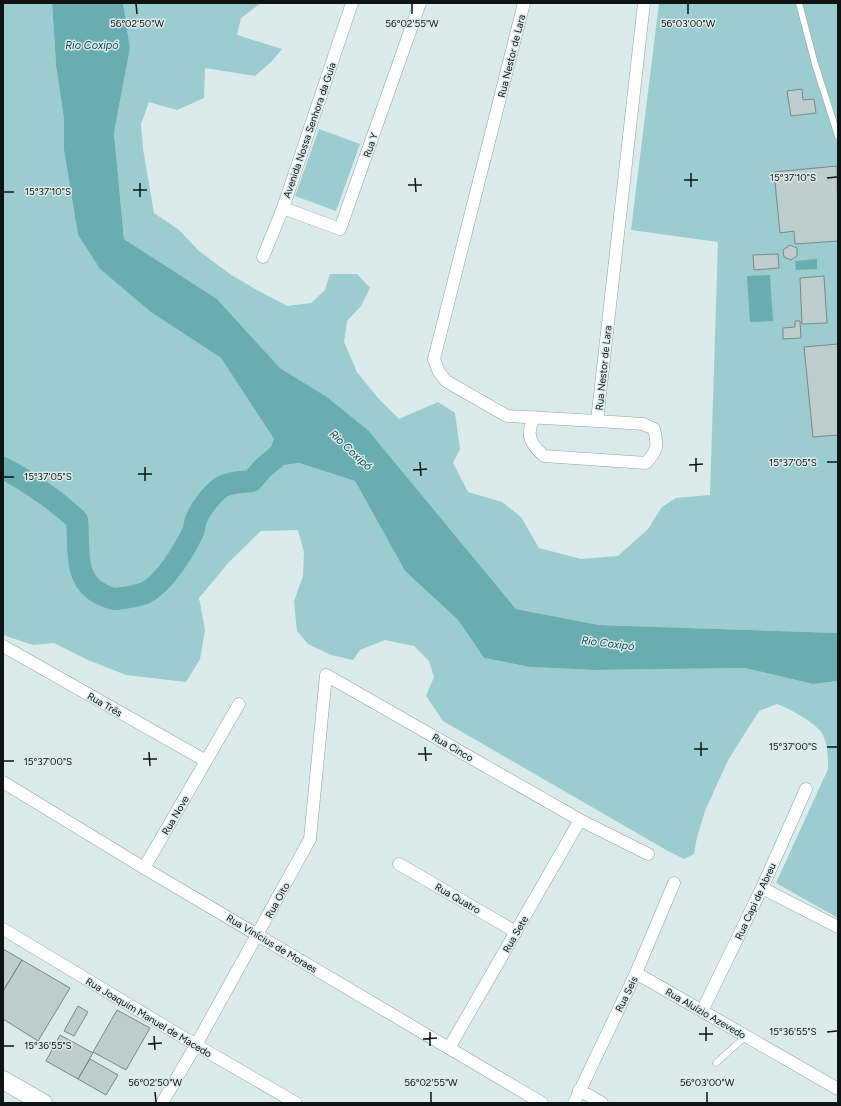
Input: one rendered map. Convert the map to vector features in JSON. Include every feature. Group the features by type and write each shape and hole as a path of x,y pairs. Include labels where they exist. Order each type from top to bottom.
{"main road":[{"path":"3,1080 44,1103"}],"street":[{"name":"Avenida Nossa Senhora da Guia","path":"263,257 283,208 352,3"},
{"name":"Rua Y","path":"283,208 340,229 420,3"},
{"name":"Rua Nestor de Lara","path":"524,3 434,359 439,372 446,381 507,416 597,421 644,3"},
{"path":"535,417 530,430 531,439 536,448 544,456 646,463 655,453 657,442 654,429 643,424 597,421"},
{"name":"Rua Três","path":"3,646 206,762"},
{"name":"Rua Cinco","path":"326,675 580,820 648,854"},
{"name":"Rua Oito","path":"162,1103 196,1046 310,839 326,675"},
{"name":"Rua Nove","path":"144,868 239,704"},
{"name":"Rua Vinícius de Moraes","path":"3,782 144,868 542,1103"},
{"name":"Rua Capi de Abreu","path":"702,1011 762,888 806,789"},
{"name":"Rua Sete","path":"449,1048 580,820"},
{"name":"Rua Quatro","path":"399,864 516,932"},
{"name":"Rua Seis","path":"574,1103 636,973 674,883"},
{"path":"762,888 838,927"},
{"name":"Rua Joaquim Manuel de Macedo","path":"3,929 196,1046 296,1103"},
{"name":"Rua Aluízio Azevedo","path":"636,973 838,1089"},
{"path":"579,1090 602,1103"}],"lane":[{"path":"799,3 815,64 838,136"},
{"path":"716,1063 746,1036"}],"shaded area":[{"path":"3,3 52,3 56,65 64,119 64,150 78,235 100,269 152,312 221,358 274,439 263,468 299,463 355,481 405,571 458,620 484,658 530,667 595,670 745,668 813,684 838,681 838,918 776,883 828,769 825,739 820,731 809,721 789,709 777,704 759,711 728,760 705,811 697,837 694,854 684,859 443,721 426,696 434,677 429,661 414,646 385,640 360,650 353,660 331,655 308,644 297,631 294,601 303,576 304,552 298,530 261,531 229,562 199,598 205,630 200,659 186,682 126,675 88,660 54,643 33,645 3,635"},
{"path":"123,3 261,3 241,18 237,35 282,49 272,61 255,76 205,68 204,98 177,110 149,102 141,124 143,149 154,213 179,230 199,251 230,274 287,306 311,303 325,290 330,274 357,274 370,288 361,306 347,321 344,342 357,372 378,398 399,419 438,402 455,413 460,449 453,463 468,492 502,502 521,517 539,548 581,559 618,556 648,529 662,507 676,498 710,495 718,242 631,230 659,3 838,3 838,633 599,625 516,609 368,430 327,397 280,368 217,299 124,239 114,133 130,48"},
{"path":"319,129 360,144 336,211 295,196"}],"water":[{"name":"Rio Coxipó","path":"52,3 123,3 130,48 114,133 124,239 217,299 280,368 327,397 368,430 516,609 599,625 838,633 838,681 813,684 745,668 595,670 530,667 484,658 458,620 405,571 355,481 299,463 263,468 274,439 221,358 151,312 100,269 78,235 64,150 64,119 56,65"},
{"path":"817,259 817,269 796,270 795,261"},
{"path":"770,275 773,321 750,322 747,276"}],"building":[{"path":"802,89 803,100 814,99 816,113 791,116 787,91"},
{"path":"837,166 838,241 795,244 794,231 780,233 774,172"},
{"path":"790,245 797,248 797,256 791,260 784,257 783,250"},
{"path":"778,254 779,268 754,270 753,255"},
{"path":"824,276 827,323 802,324 800,278"},
{"path":"795,321 800,321 801,338 783,339 783,328 795,327"},
{"path":"838,344 838,435 813,437 804,347"},
{"path":"3,949 22,960 3,991"},
{"path":"22,960 70,988 38,1041 3,1019 3,991"},
{"path":"78,1006 88,1012 74,1036 64,1031"},
{"path":"117,1010 150,1028 126,1070 93,1052"},
{"path":"60,1035 93,1053 78,1079 46,1061"},
{"path":"90,1059 118,1075 106,1095 78,1079"}],"waterway":[{"path":"3,468 42,492 77,520 79,562 85,580 92,588 101,594 115,599 145,593 159,583 184,550 193,532 198,516 213,494 223,486 252,481 263,468 286,449"}]}
